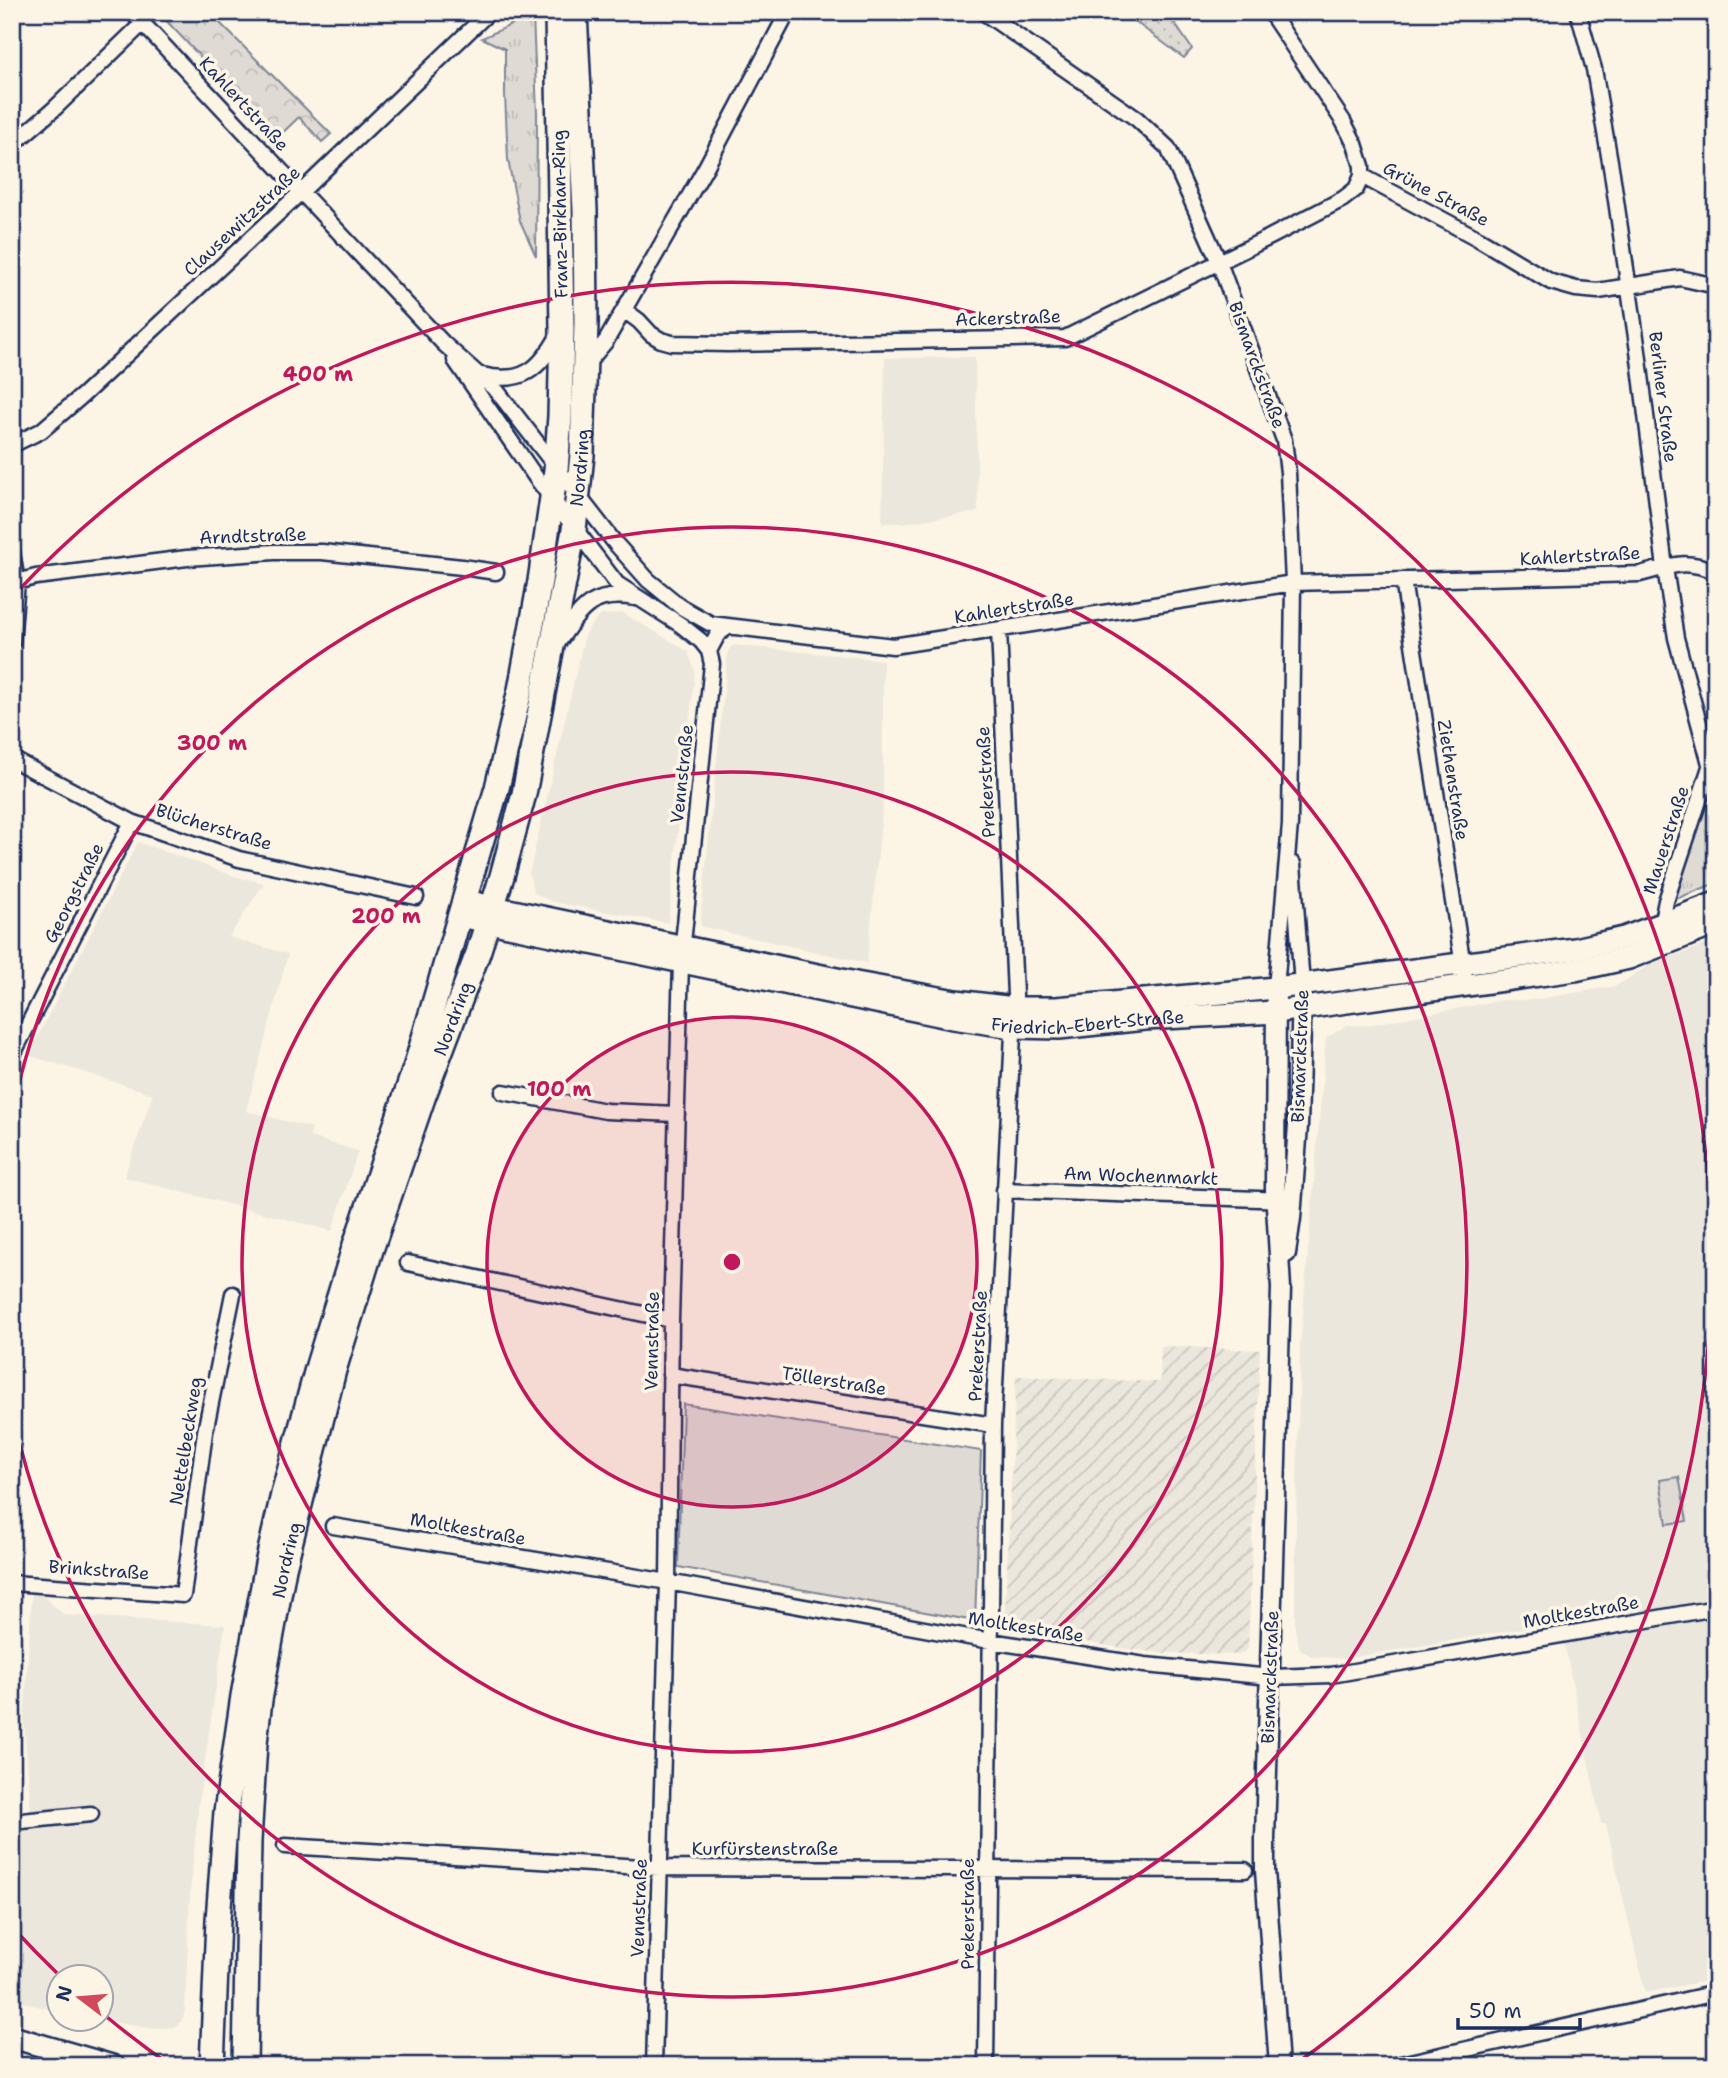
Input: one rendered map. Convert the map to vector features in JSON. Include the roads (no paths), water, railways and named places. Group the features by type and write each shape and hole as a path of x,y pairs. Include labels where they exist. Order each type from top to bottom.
{"main road":[{"name":"Franz-Birkhan-Ring","path":"557,12 562,328 560,416"},
{"name":"Franz-Birkhan-Ring","path":"575,12 585,210 585,366"},
{"name":"Nordring","path":"245,2066 249,1841 255,1743 260,1700 285,1568 334,1370 371,1250 490,915 524,794 579,498 585,366"},
{"name":"Nordring","path":"218,2064 218,1920 226,1812 243,1696 267,1564 318,1365 416,1065 497,788 520,690 552,500 560,416"},
{"name":"Friedrich-Ebert-Straße","path":"463,909 682,954 953,1018 1014,1018 1059,1028 1303,1008 1624,938 1716,903"},
{"name":"Friedrich-Ebert-Straße","path":"1014,1018 1056,1008 1302,985 1575,970 1629,958 1716,924"},
{"path":"12,2037 112,2066"}],"street":[{"name":"Kahlertstraße","path":"132,12 444,344 497,391 556,470 648,580 693,615 711,624 893,646 1293,583 1627,575 1682,564 1698,564 1716,572"},
{"name":"Clausewitzstraße","path":"12,445 41,431 83,395 489,12"},
{"path":"585,366 606,341 624,310 706,167 788,12"},
{"name":"Bismarckstraße","path":"983,12 1137,119 1168,148 1219,262 1283,440 1288,472 1293,583 1290,824 1276,988 1284,1200"},
{"name":"Grüne Straße","path":"1270,12 1343,121 1355,144 1362,166 1362,176 1479,239 1551,282 1576,289 1598,290 1680,278 1716,286"},
{"name":"Berliner Straße","path":"1578,12 1594,69 1679,650 1716,786"},
{"path":"12,145 54,109 143,23"},
{"name":"Ackerstraße","path":"624,310 651,334 672,343 1065,338 1343,199 1356,189 1362,176"},
{"path":"480,375 505,379 525,374 547,357 562,328"},
{"name":"Kahlertstraße","path":"444,344 552,500 617,584 681,625 709,651"},
{"path":"12,552 15,582 12,642"},
{"name":"Arndtstraße","path":"15,582 187,558 274,552 323,552 496,572"},
{"name":"Ziethenstraße","path":"1403,580 1464,975"},
{"path":"552,651 576,616 589,604 599,598 617,595 637,598"},
{"path":"709,651 718,634 728,627"},
{"name":"Prekerstraße","path":"986,2066 993,1425 1014,1018 999,630"},
{"name":"Vennstraße","path":"654,2066 682,954 712,664 709,651"},
{"name":"Blücherstraße","path":"12,760 132,822 239,859 416,897"},
{"name":"Mauerstraße","path":"1661,925 1666,901 1710,767"},
{"name":"Georgstraße","path":"12,1056 132,822"},
{"name":"Bismarckstraße","path":"1279,2066 1265,1870 1284,1200 1303,1008 1290,824"},
{"path":"503,1093 606,1111 677,1114"},
{"name":"Am Wochenmarkt","path":"1004,1184 1284,1200"},
{"path":"408,1263 671,1320"},
{"name":"Nettelbeckweg","path":"183,1595 205,1432 233,1294"},
{"name":"Töllerstraße","path":"670,1375 993,1425"},
{"name":"Moltkestraße","path":"333,1525 668,1582 990,1642 1145,1665 1271,1677 1331,1675 1716,1608"},
{"name":"Brinkstraße","path":"12,1583 183,1595"},
{"path":"12,1822 91,1814"},
{"name":"Kurfürstenstraße","path":"285,1846 659,1868 1245,1870"},
{"path":"1392,2066 1716,1993"}]}
